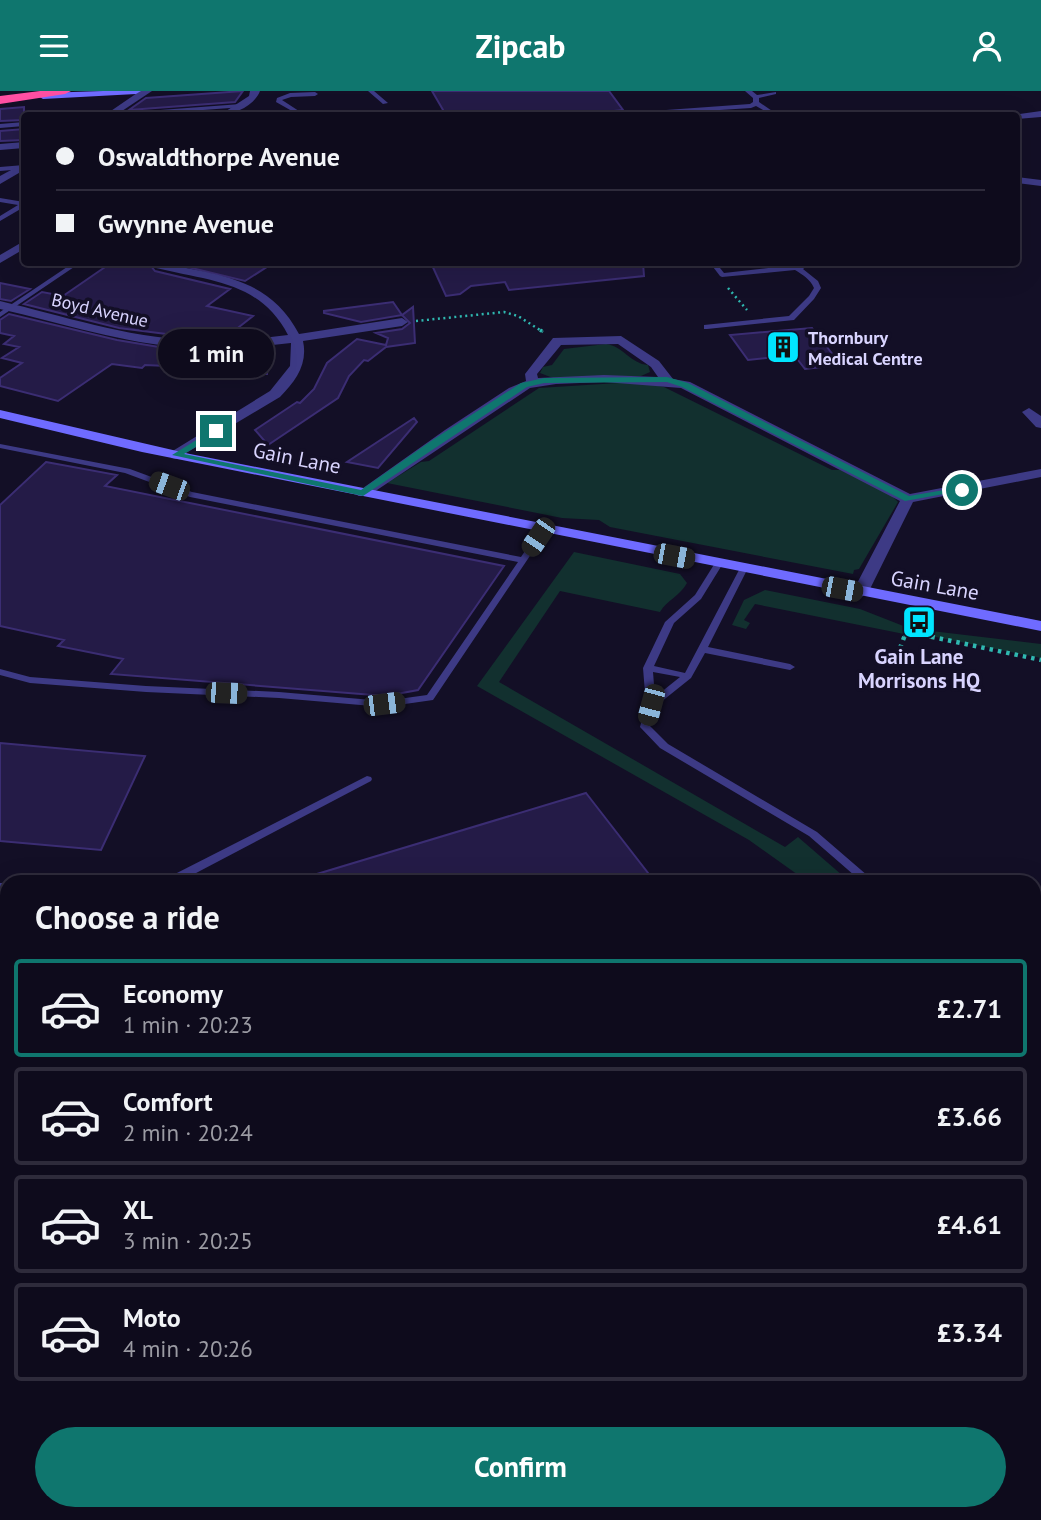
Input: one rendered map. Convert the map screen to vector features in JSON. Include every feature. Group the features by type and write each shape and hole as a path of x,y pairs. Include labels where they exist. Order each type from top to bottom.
{"highway":[{"path":"0,100 65,91"}],"street":[{"path":"43,96 136,91"},
{"path":"115,112 147,91"},
{"path":"230,112 253,97 256,91"},
{"path":"1020,116 1041,114"},
{"path":"0,147 21,145"},
{"path":"0,181 21,168"},
{"path":"1020,180 1041,183"},
{"path":"0,260 21,246"},
{"path":"160,266 223,280 251,291 270,301 296,337 297,367 289,381 275,394 176,455"},
{"name":"Boyd Avenue","path":"4,309 164,342 223,344 402,323"},
{"path":"533,382 531,374 557,341 621,340 655,364 667,380"},
{"path":"363,493 434,443 524,385 533,382 667,380 685,385 908,499 1041,473"},
{"path":"1029,412 1041,423"},
{"name":"Gain Lane","path":"0,415 176,455 718,565 1041,626"},
{"path":"860,593 908,499"}],"lane":[{"path":"371,91 385,103"},
{"path":"748,91 771,112"},
{"path":"656,112 708,107 740,108 774,93"},
{"path":"297,112 279,99 290,95 315,94"},
{"path":"160,112 241,106"},
{"path":"0,126 21,124"},
{"path":"0,169 21,166"},
{"path":"0,199 21,203"},
{"path":"0,219 21,206"},
{"path":"4,309 72,266"},
{"path":"715,266 722,275 799,266"},
{"path":"707,327 791,318 803,303 813,299 818,292 818,286 813,279 796,267"},
{"path":"0,446 127,471 190,493 523,560"},
{"path":"0,672 30,680 384,704 430,698 544,529"},
{"path":"718,565 698,597 670,622 648,668 651,705 645,727 656,741 813,834 861,875"},
{"path":"651,705 688,676 743,570"},
{"path":"701,649 790,667"},
{"path":"648,668 688,676"},
{"path":"184,875 367,779"}],"path":[{"path":"722,275 705,279 707,283 730,289 756,321"},
{"path":"402,323 503,312 518,316 557,341"},
{"path":"900,648 907,632 1041,660"}],"green space":[{"path":"612,345 637,362 648,365 650,372 641,376 553,378 540,373 543,367 552,365 564,349"},
{"path":"634,382 664,387 832,470 840,470 890,494 898,502 859,569 854,570 853,574 610,527 599,520 562,518 387,483 421,462 429,461 539,388"},
{"path":"574,552 680,574 687,583 660,612 560,591 499,682 785,847 798,837 842,875 798,875 749,840 477,686"},
{"path":"765,590 860,609 906,627 904,634 755,604 744,620 750,623 746,629 732,625 744,600"},
{"path":"923,630 1041,644 1041,658 921,634"}],"building":[{"path":"243,91 235,102 129,110 146,98"},
{"path":"432,91 609,91 623,110 605,112 444,112"},
{"path":"24,107 24,112 21,112 21,120 0,121 0,109"},
{"path":"21,129 21,140 0,141 0,131"},
{"path":"107,266 151,266 155,271 230,289 207,306 253,316 225,338 190,337 119,328 24,304 42,292 63,296"},
{"path":"183,266 268,266 245,281"},
{"path":"432,266 643,266 644,276 509,290 505,282 471,286 460,294 446,296"},
{"path":"0,283 30,289 11,301 0,299"},
{"path":"393,302 402,315 361,322 324,313 324,311"},
{"path":"413,307 415,343 386,347 368,361 364,360 349,376 338,398 268,445 255,430 297,402 300,403 314,389 327,363 357,339 386,345 388,338 376,333 402,329 410,323 402,315"},
{"path":"9,314 117,340 165,348 208,351 268,365 267,374 210,373 211,368 145,365 142,368 112,364 58,401 0,386 0,378 22,363 2,358 19,347 4,344 14,336 0,333 0,320"},
{"name":"Thornbury Medical Centre","path":"812,328 841,365 805,369 794,355 748,360 730,335"},
{"path":"414,418 417,422 378,468 347,462"},
{"path":"46,462 117,475 105,486 504,566 418,690 386,696 111,674 123,659 58,646 64,640 0,626 0,505"},
{"path":"0,743 145,756 101,850 0,841"},
{"path":"586,793 650,875 314,875"}],"place":[{"name":"Thornbury Medical Centre","path":"783,347"},
{"name":"Gain Lane Morrisons HQ","path":"919,622"}],"route":[{"path":"216,431 176,455 363,493 524,385 544,381 667,380 685,385 908,499 962,490"}]}
